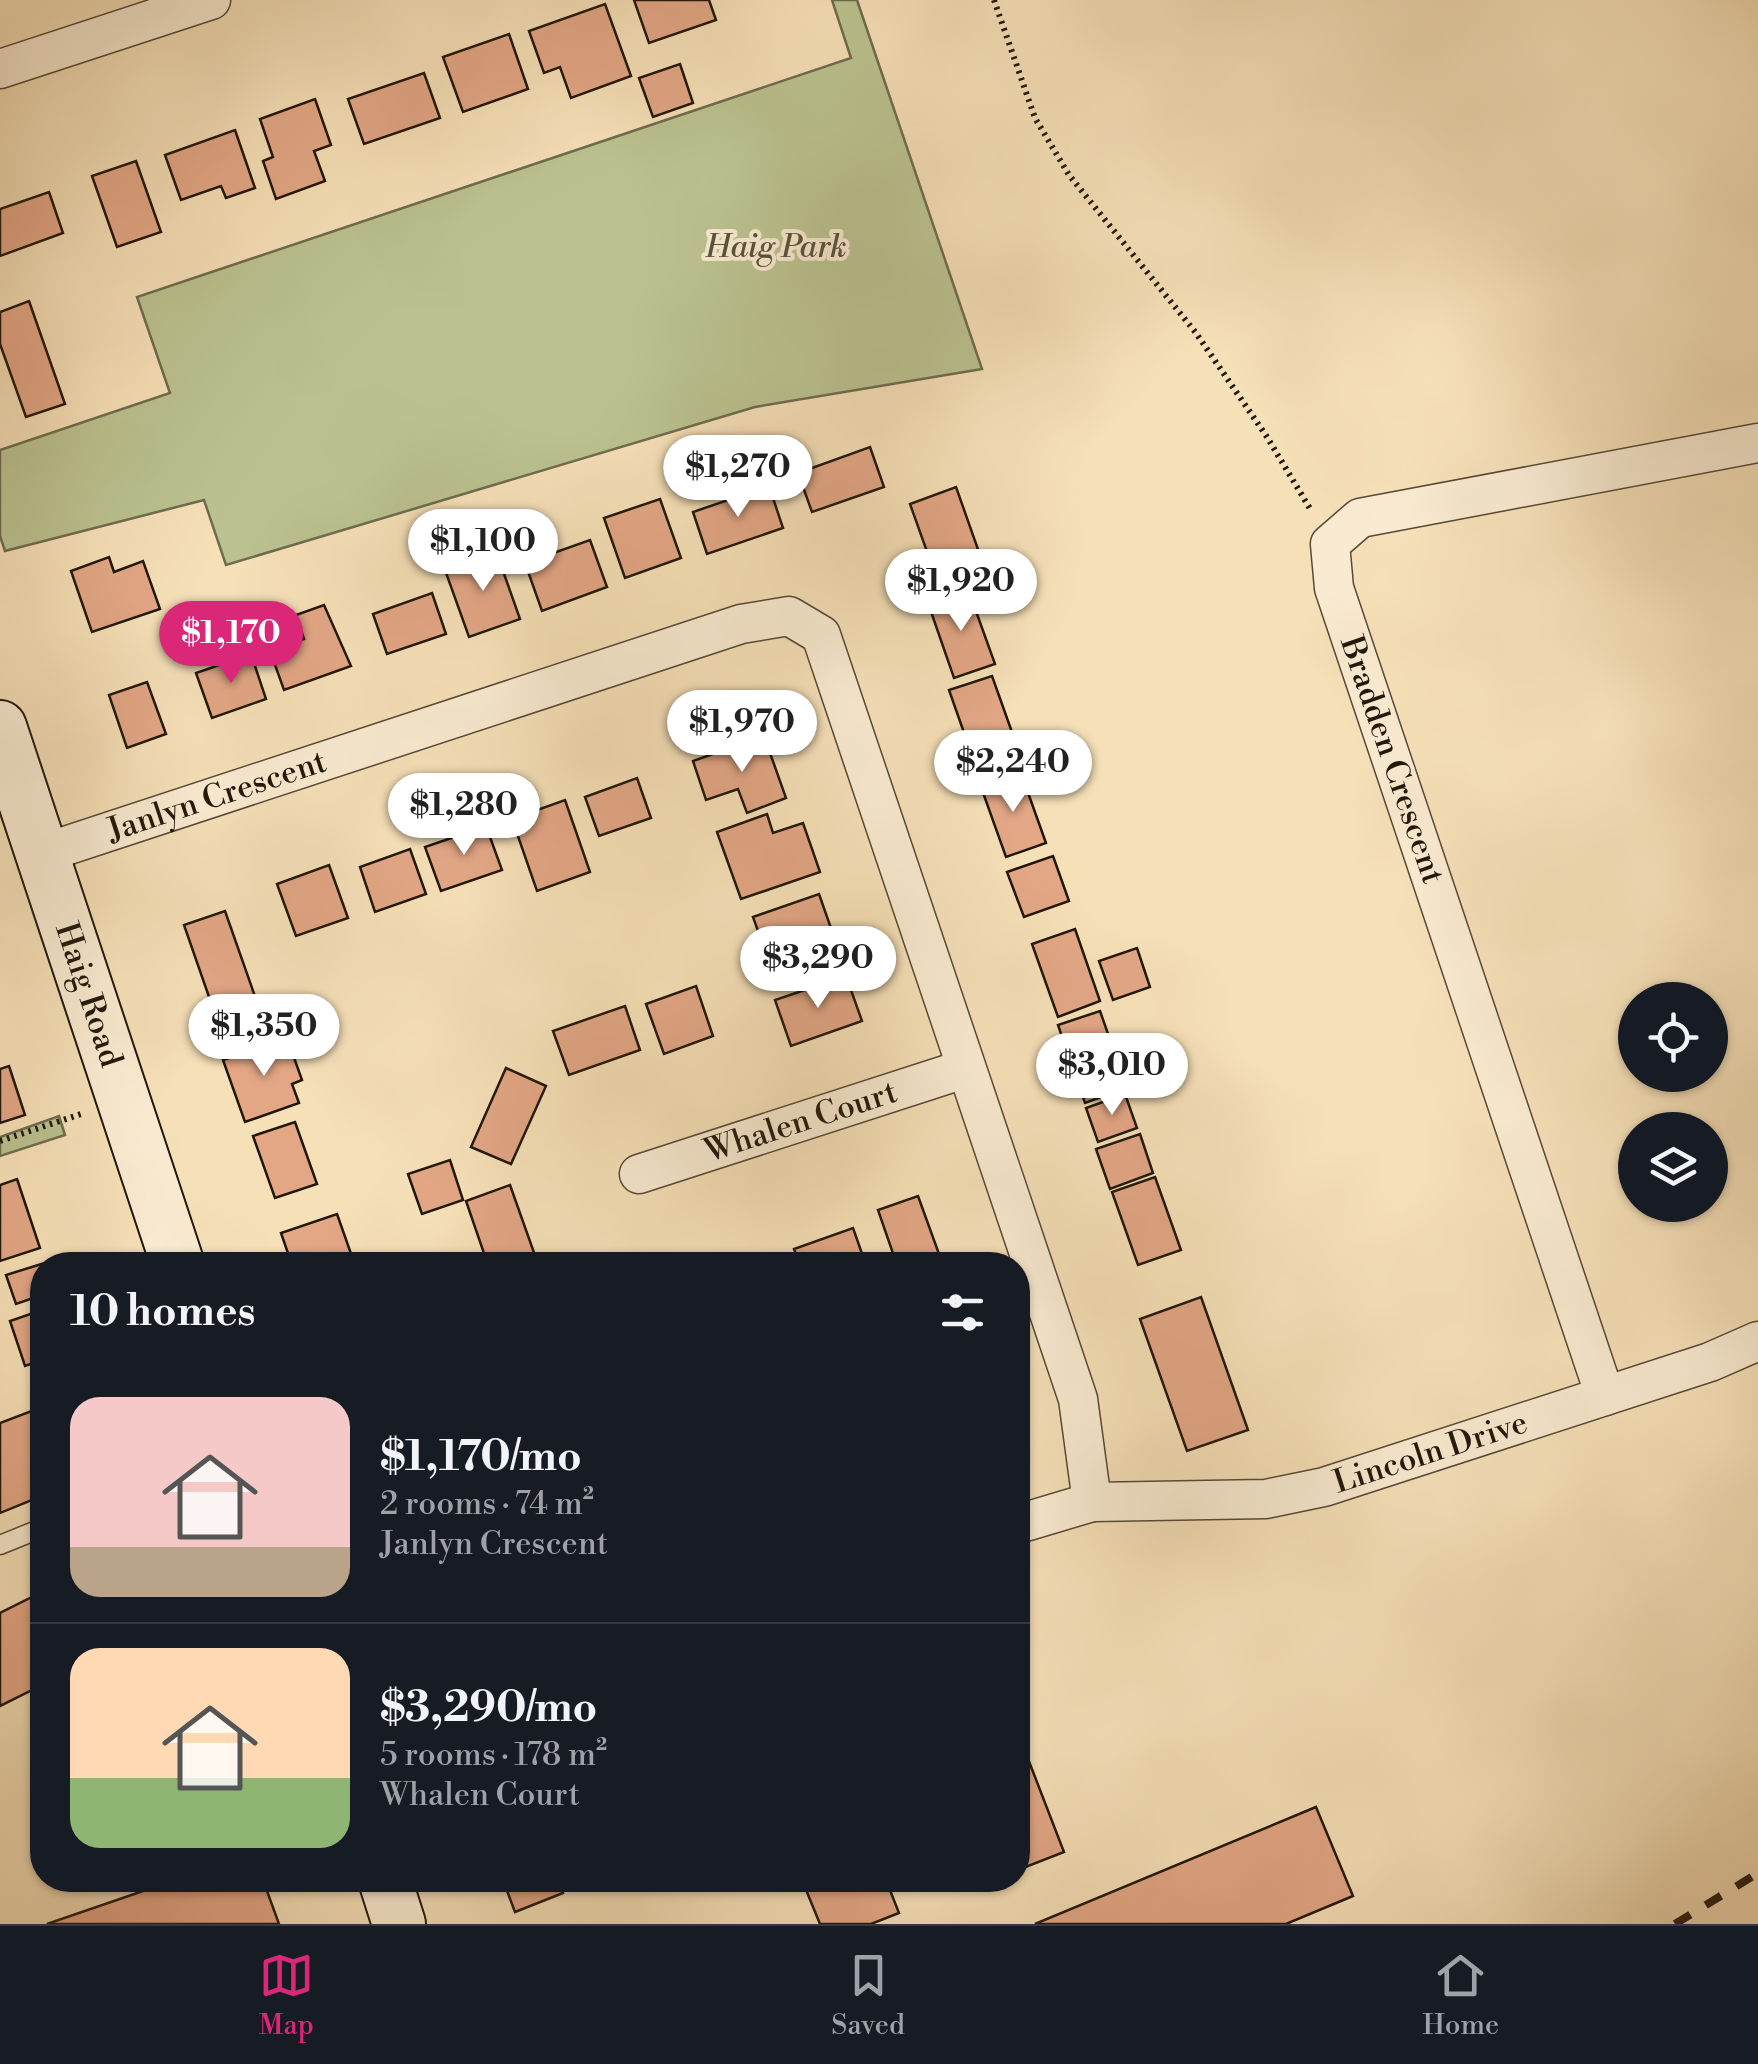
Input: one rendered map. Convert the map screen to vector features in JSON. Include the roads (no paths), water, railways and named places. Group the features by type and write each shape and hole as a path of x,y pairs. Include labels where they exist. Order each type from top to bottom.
{"street":[{"path":"0,69 211,0"},
{"name":"Bradden Crescent","path":"1605,1396 1334,588 1330,544 1360,518 1758,443"},
{"name":"Janlyn Crescent","path":"41,854 741,624 789,616 821,635 1027,1252"},
{"name":"Haig Road","path":"0,728 174,1252"},
{"name":"Whalen Court","path":"638,1174 964,1069"},
{"name":"Janlyn Crescent","path":"1030,1261 1078,1400 1092,1502"},
{"name":"Lincoln Drive","path":"1092,1502 1266,1499 1305,1491 1605,1396 1758,1341"},
{"path":"1030,1520 1092,1502"},
{"path":"389,1892 399,1924"}],"lane":[{"path":"0,1545 30,1533"}],"railway":[{"path":"1675,1924 1758,1873"}],"park label":[{"name":"Haig Park","path":"776,247"}]}
